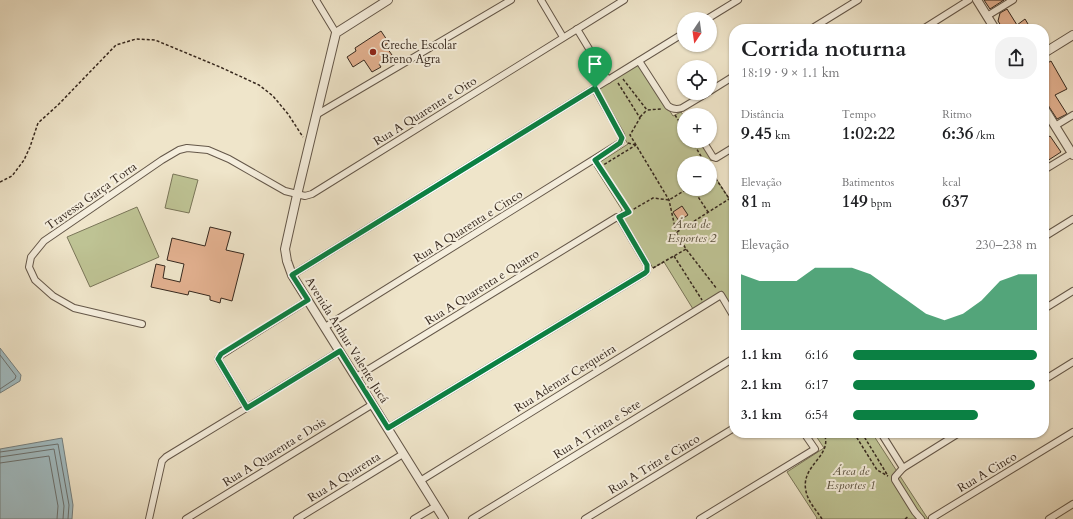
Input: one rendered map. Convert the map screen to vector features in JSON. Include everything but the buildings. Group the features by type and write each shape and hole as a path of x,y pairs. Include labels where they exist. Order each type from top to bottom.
{"street":[{"path":"316,0 336,33 388,0"},
{"path":"316,115 511,0"},
{"path":"540,0 563,37"},
{"name":"Rua A Quarenta e Oito","path":"297,195 305,196 312,194 624,0"},
{"path":"717,13 738,0"},
{"path":"819,24 858,0"},
{"path":"931,24 969,0"},
{"path":"977,0 992,24"},
{"path":"987,16 1013,0"},
{"path":"576,29 614,76"},
{"name":"Avenida Arthur Valente Jucá","path":"336,33 297,195 286,249 287,261 292,275 444,519"},
{"path":"1049,50 1073,35"},
{"path":"292,275 677,37"},
{"path":"639,61 668,106 677,110"},
{"path":"717,87 729,79"},
{"path":"595,88 621,135 622,141"},
{"path":"682,108 695,100"},
{"path":"1055,126 1073,115"},
{"path":"1049,116 1072,154 1049,167"},
{"name":"Rua A Quarenta e Cinco","path":"325,327 595,160 622,141"},
{"name":"Travessa Garça Torta","path":"142,324 74,308 53,296 35,280 29,267 31,257 44,241 162,160 179,150 187,148 208,150 229,159 285,191 297,195"},
{"path":"707,148 713,157 716,158 729,150"},
{"path":"388,428 647,271 647,265 619,217"},
{"name":"Rua A Quarenta e Quatro","path":"356,377 619,217"},
{"path":"1049,234 1073,219"},
{"path":"1049,306 1073,291"},
{"path":"722,295 729,308"},
{"name":"Rua Ademar Cerqueira","path":"420,481 705,304 722,295"},
{"path":"247,408 218,359 221,354 308,300"},
{"path":"149,519 162,461 166,457 340,351"},
{"name":"Rua A Trinta e Sete","path":"472,519 729,361"},
{"path":"1049,377 1073,362"},
{"name":"Rua A Quarenta e Dois","path":"186,519 373,404"},
{"name":"Rua A Trita e Cinco","path":"585,519 729,431"},
{"name":"Rua A Cinco","path":"932,519 1073,432"},
{"path":"700,519 815,449 807,438"},
{"path":"885,438 903,468"},
{"path":"921,519 895,480 895,477 903,468 951,438"},
{"name":"Rua A Quarenta","path":"297,519 403,454"},
{"path":"1049,519 1073,504"},
{"path":"414,519 436,506"}],"path":[{"path":"0,182 12,176 24,160 38,123 58,105 116,45 136,39 155,40 259,85 273,96 288,114 309,145"},
{"path":"614,76 647,110"},
{"path":"614,76 640,118"},
{"path":"677,118 671,108 647,110 640,118 630,135 669,200 676,232 686,249 722,295"},
{"path":"622,141 636,145"},
{"path":"600,167 636,145"},
{"path":"595,160 629,212"},
{"path":"676,232 729,198 717,182"},
{"path":"619,217 653,198 669,200 677,195"},
{"path":"698,196 708,212"},
{"path":"647,271 686,249"},
{"path":"674,256 705,304"},
{"path":"822,519 809,499 806,489 806,481 808,472 824,451 826,442 825,438"},
{"path":"857,438 877,470 888,476"}],"green space":[{"name":"Área de Esportes 2","path":"639,63 673,116 677,114 677,148 704,148 709,156 677,156 677,196 717,196 717,180 729,198 729,302 722,291 693,309 664,262 653,268 619,214 622,210 594,166 628,144 594,91"},
{"path":"173,174 198,180 189,213 165,208"},
{"path":"137,207 159,257 90,287 67,237"},
{"name":"Área de Esportes 1","path":"817,438 875,438 928,519 816,519 817,518 787,472 824,448"}],"water":[{"path":"0,348 21,375 20,381 0,393"},
{"path":"62,438 73,505 72,519 0,519 0,449"}],"place":[{"name":"Creche Escolar Breno Agra","path":"373,52"}],"route":[{"path":"595,88 621,135 622,141 595,160 629,212 619,217 647,265 647,271 645,273 388,428 340,351 247,408 218,359 221,354 308,300 292,275 595,88"}]}
